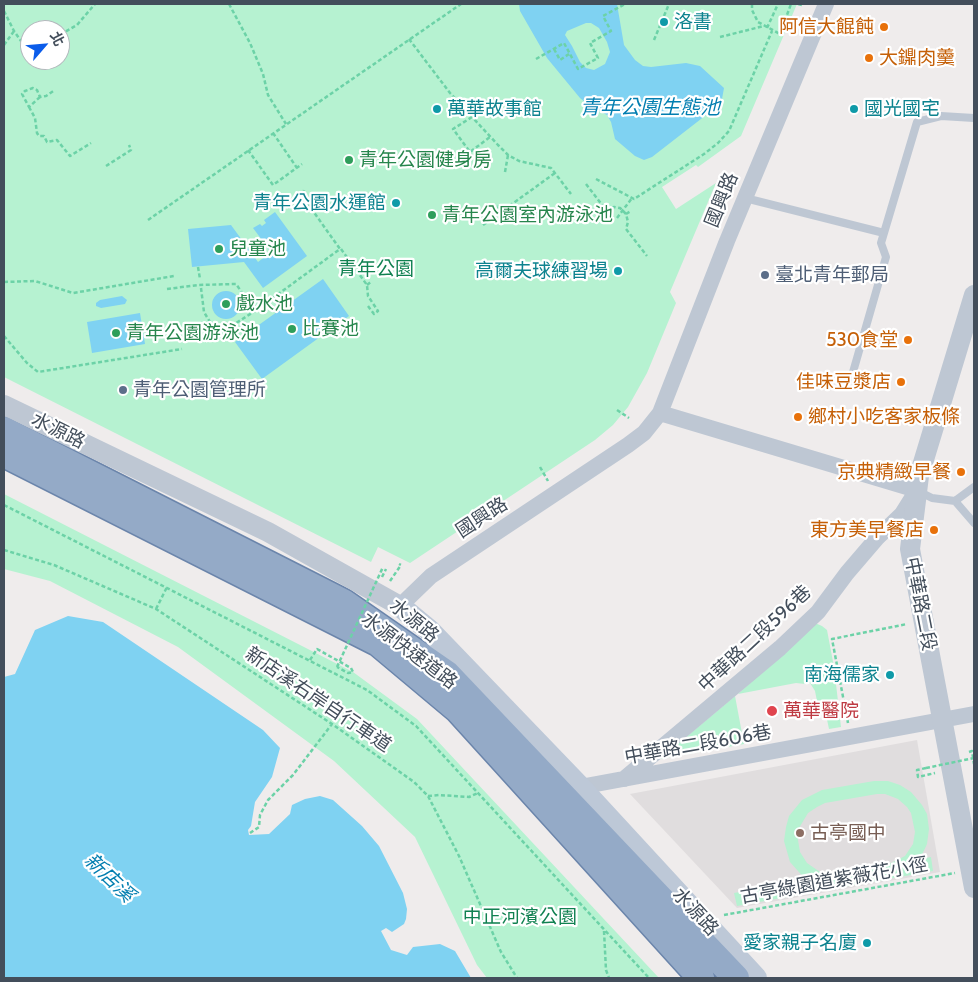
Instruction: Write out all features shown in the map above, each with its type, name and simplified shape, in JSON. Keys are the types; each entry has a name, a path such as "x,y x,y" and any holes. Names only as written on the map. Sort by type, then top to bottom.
{"highway":[{"name":"水源快速道路","path":"4,430 343,602 447,674 736,978"},
{"name":"水源快速道路","path":"4,454 378,643 458,710 701,978"},
{"path":"632,904 690,950 718,978"}],"main road":[{"name":"水源路","path":"400,606 429,630 580,787 756,978"}],"street":[{"name":"國興路","path":"400,606 431,576 628,445 644,433 660,413 745,198 826,4"},
{"name":"中華路二段","path":"973,879 910,549 919,476 971,320 974,295"},
{"name":"水源路","path":"4,405 268,532 400,606"},
{"path":"660,413 917,490"},
{"name":"中華路二段596巷","path":"624,779 780,648 818,612 847,573 877,538 902,514 917,490"},
{"name":"中華路二段606巷","path":"580,787 974,714"}],"lane":[{"path":"851,379 886,257 881,243 917,122 941,116 974,118"},
{"path":"745,198 884,233"},
{"path":"955,501 974,487"},
{"path":"917,490 932,498 955,501 974,523"}],"path":[{"path":"70,29 77,25 95,4"},
{"path":"229,4 250,43 263,74 268,95 286,124"},
{"path":"148,220 461,4"},
{"path":"536,59 564,44 578,69 598,58 590,43 611,31 603,16 625,4"},
{"path":"654,40 669,4"},
{"path":"752,4 752,10 758,22 780,34 791,4"},
{"path":"766,27 778,4"},
{"path":"4,11 20,40"},
{"path":"720,37 766,27"},
{"path":"596,179 634,199 704,154 729,131 772,30"},
{"path":"4,45 14,31"},
{"path":"409,39 450,93 508,155 519,160 551,168 571,194"},
{"path":"554,49 560,60 570,54"},
{"path":"40,96 32,88 22,94 35,118 39,136 44,136 47,142 57,140 70,156 91,143"},
{"path":"29,107 40,96 46,96 55,90"},
{"path":"472,116 453,129 470,152 490,137"},
{"path":"273,133 297,168"},
{"path":"106,166 131,150 129,145"},
{"path":"248,150 272,185 302,164"},
{"path":"505,172 508,155"},
{"path":"483,225 555,173"},
{"path":"586,184 606,210 614,206 623,210 628,222 626,229 647,256"},
{"path":"304,190 303,197 366,285 368,296 378,311 374,314 368,306"},
{"path":"288,208 303,197"},
{"path":"617,218 632,198"},
{"path":"497,215 499,205"},
{"path":"626,214 631,211"},
{"path":"200,288 204,312 210,322 225,328 230,327 340,249"},
{"path":"198,267 200,279"},
{"path":"4,282 35,281 73,293 174,276"},
{"path":"366,285 372,281"},
{"path":"169,289 236,284 255,311"},
{"path":"4,336 27,363 38,372 182,349"},
{"path":"617,410 629,418"},
{"path":"540,467 548,481"},
{"path":"4,505 367,690 416,726 649,978"},
{"name":"新店溪右岸自行車道","path":"4,550 54,564 156,609 332,724 414,782 428,796 459,856 502,952 517,978"},
{"path":"388,583 401,565 399,564"},
{"path":"336,658 342,664 352,668 353,672 348,673 337,666 340,659 383,568"},
{"path":"156,609 166,587"},
{"path":"851,738 832,639 923,621"},
{"path":"310,660 316,649 340,659"},
{"path":"250,833 259,827 260,815 268,800 293,775 332,724"},
{"path":"970,752 974,764"},
{"path":"939,758 940,765 942,772 918,777 917,770 936,766 945,764 974,758"},
{"path":"428,796 469,797 478,793"},
{"name":"古亭綠園道紫薇花小徑","path":"702,919 973,879"},
{"path":"604,929 606,970 609,978"}],"shaded area":[{"name":"古亭國中","path":"917,740 940,872 737,908 630,794"}],"green space":[{"name":"青年公園","path":"4,4 797,4 741,136 698,167 696,165 662,187 676,209 716,183 670,292 676,303 647,373 628,407 613,425 595,440 410,563 378,547 371,562 4,377"},
{"name":"中正河濱公園","path":"4,494 353,672 417,719 659,978 487,978 477,965 415,837 334,761 178,647 50,581 4,569"},
{"path":"815,623 827,630 834,667 841,727 829,729 825,710 819,711 815,691 810,683 796,683 738,694"},
{"path":"735,696 744,744 660,759"},
{"path":"874,781 888,781 900,785 911,792 927,814 929,829 927,844 920,859 931,857 933,871 737,906 734,893 806,880 790,862 784,841 786,827 789,816 802,800 822,790","holes":["885,794 898,799 911,813 915,832 913,844 905,856 887,865 838,874 820,872 807,863 800,852 798,840 799,828 808,813 825,803"]}],"water":[{"name":"青年公園生態池","path":"519,4 617,4 624,45 635,60 643,66 651,67 686,63 700,66 724,88 722,99 719,105 652,157 644,160 635,156 615,139 611,122 607,115 580,98 547,58 520,11","holes":["586,23 591,23 599,28 610,52 605,64 594,70 586,68 580,62 565,35 567,31"]},
{"path":"275,212 307,256 263,288 244,262 192,267 188,229 231,225 258,262 271,252 253,228 260,224 262,226 266,223 264,220"},
{"name":"比賽池","path":"323,279 349,316 262,379 235,342"},
{"name":"戲水池","path":"226,291 236,295 240,305 236,315 226,319 216,315 212,305 216,295"},
{"path":"122,296 127,300 125,304 101,308 96,306 96,303 100,300"},
{"name":"青年公園游泳池","path":"140,313 145,344 92,353 87,322"},
{"name":"新店溪","path":"68,616 103,622 263,730 280,748 272,777 255,802 251,826 248,830 249,835 269,834 290,814 292,805 305,799 320,796 333,800 362,826 379,846 403,893 407,909 404,924 392,932 386,928 381,931 391,950 407,955 413,947 440,944 455,951 471,978 4,978 4,677 15,674 35,630"}],"place":[{"name":"洛書","path":"664,22"},
{"name":"阿信大餛飩","path":"884,27"},
{"name":"大鐤肉羹","path":"869,58"},
{"name":"萬華故事館","path":"437,109"},
{"name":"國光國宅","path":"854,109"},
{"name":"青年公園健身房","path":"349,160"},
{"name":"青年公園水運館","path":"396,203"},
{"name":"青年公園室內游泳池","path":"432,215"},
{"name":"兒童池","path":"219,249"},
{"name":"高爾夫球練習場","path":"618,271"},
{"name":"臺北青年郵局","path":"765,275"},
{"name":"戲水池","path":"226,304"},
{"name":"比賽池","path":"292,329"},
{"name":"青年公園游泳池","path":"116,333"},
{"name":"530食堂","path":"908,340"},
{"name":"佳味豆漿店","path":"901,382"},
{"name":"青年公園管理所","path":"123,390"},
{"name":"鄉村小吃客家板條","path":"798,417"},
{"name":"京典精緻早餐","path":"961,472"},
{"name":"東方美早餐店","path":"934,530"},
{"name":"南海儒家","path":"890,675"},
{"name":"萬華醫院","path":"772,711"},
{"name":"古亭國中","path":"800,833"},
{"name":"愛家親子名廈","path":"867,943"}]}
